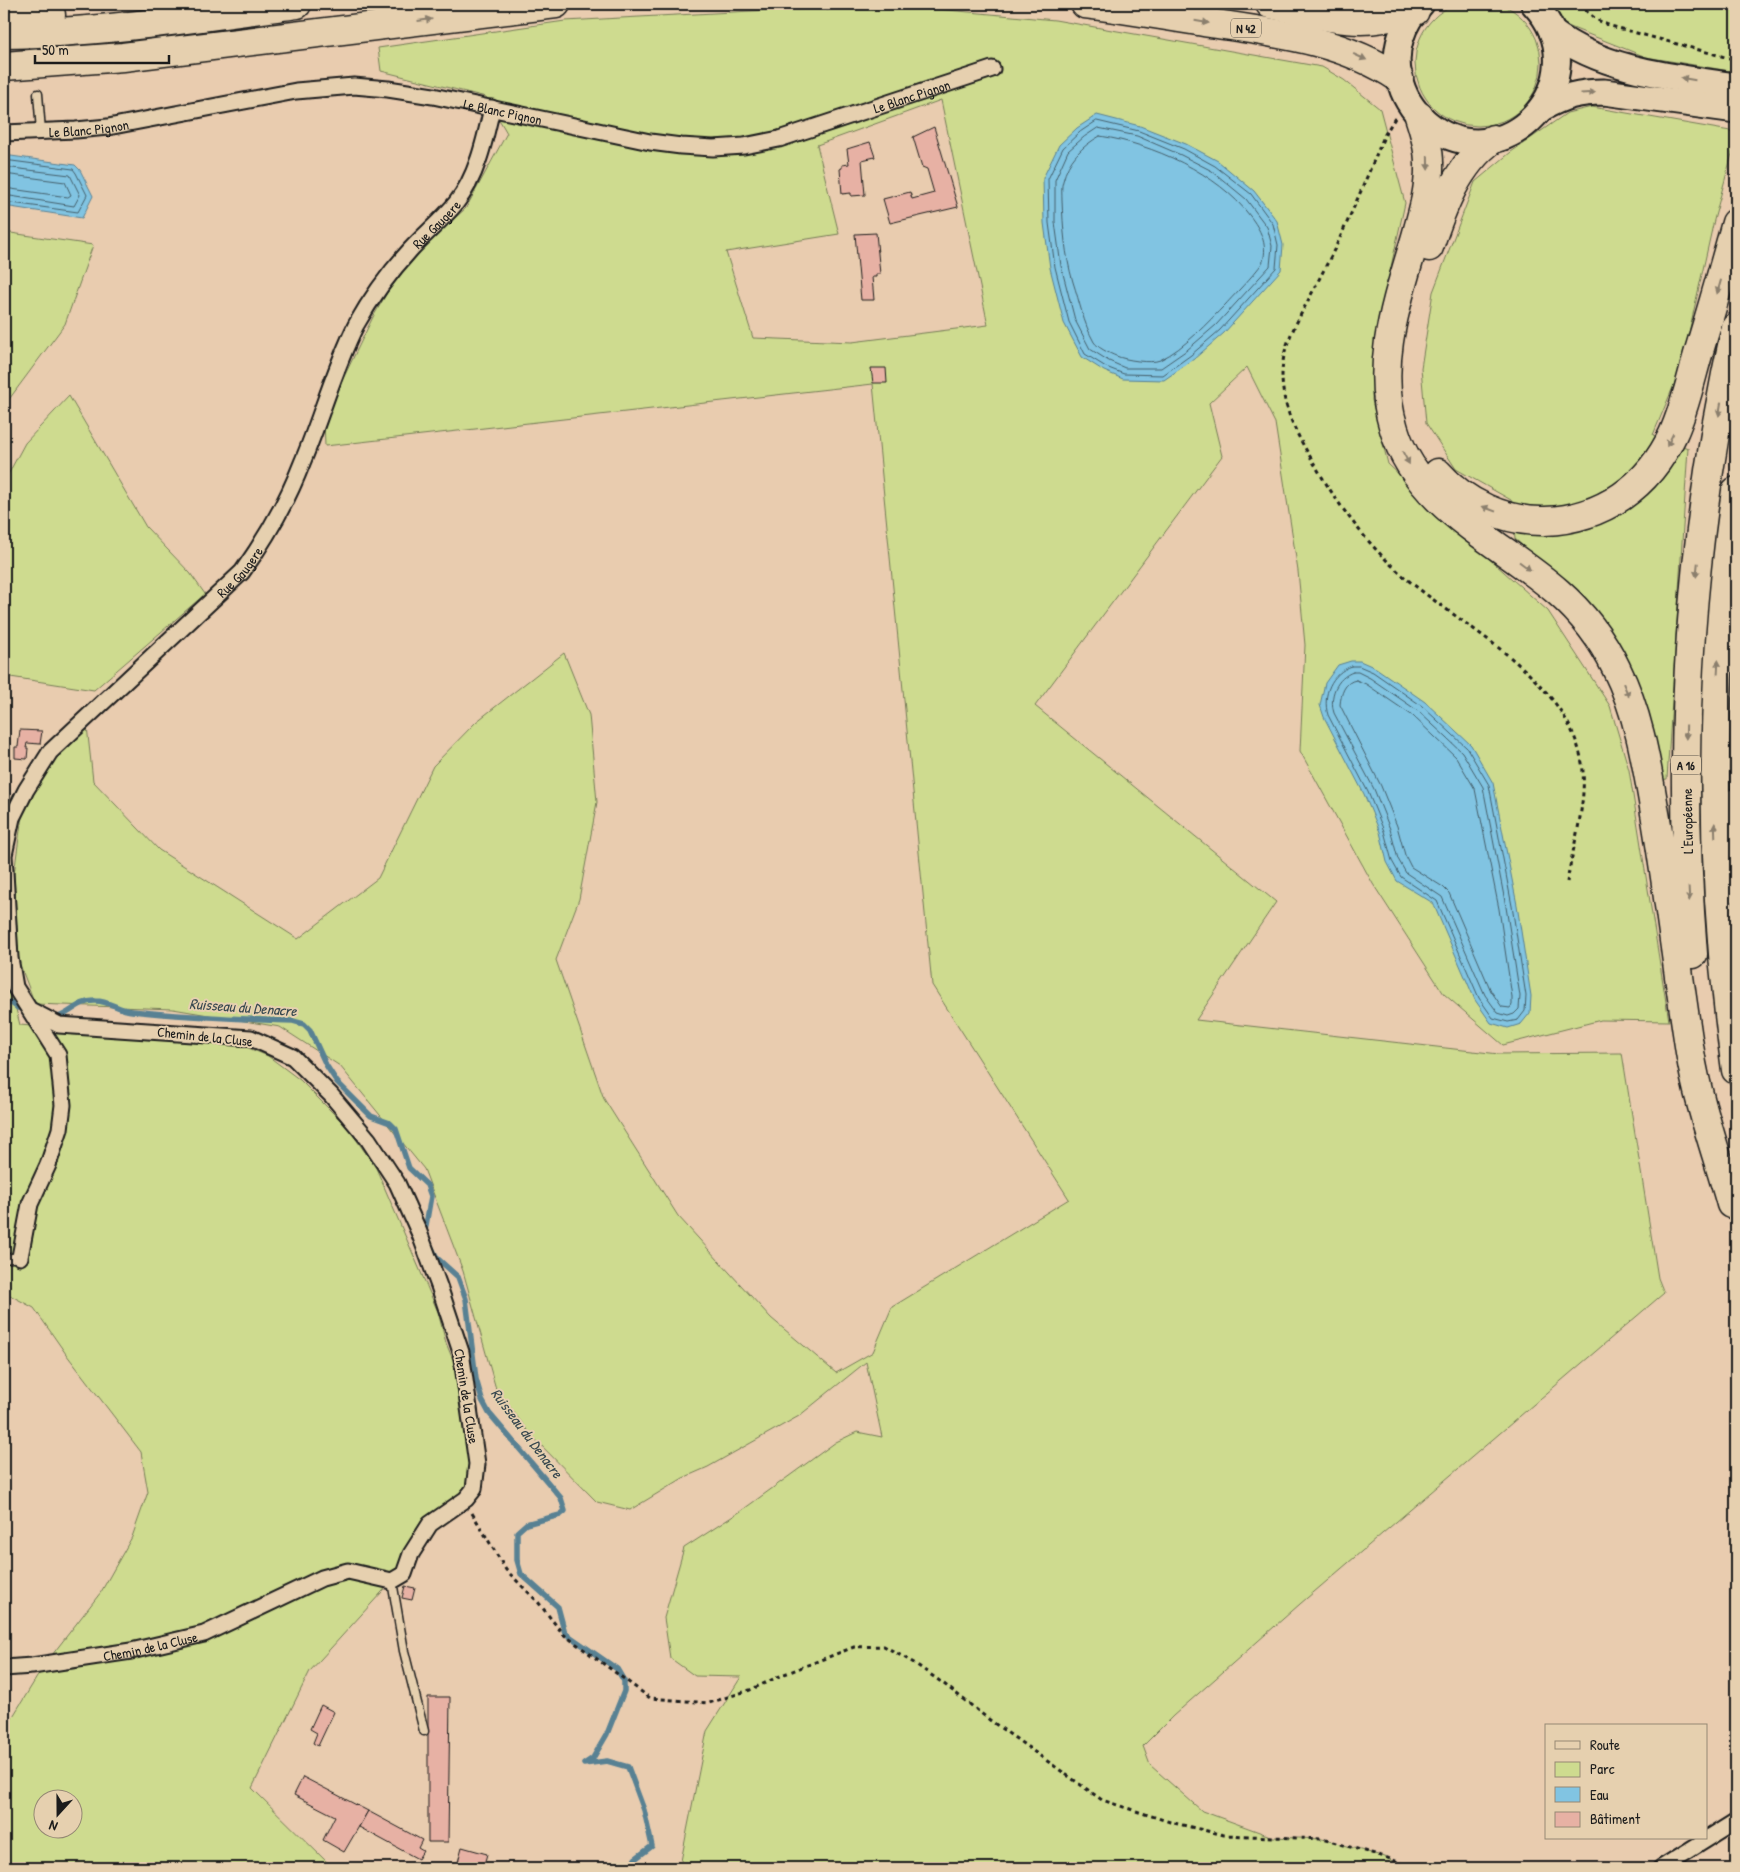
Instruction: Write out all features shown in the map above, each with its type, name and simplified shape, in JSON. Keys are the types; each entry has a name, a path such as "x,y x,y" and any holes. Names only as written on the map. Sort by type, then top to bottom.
{"highway":[{"path":"4,14 69,14 217,4"},
{"path":"4,34 107,27 297,4"},
{"path":"4,66 123,57 556,4"},
{"name":"N 42","path":"1085,4 1303,38 1350,53 1399,78"},
{"name":"N 42","path":"1270,4 1361,20 1390,17 1418,7"},
{"path":"4,82 110,73 172,64 376,27"},
{"path":"1419,116 1428,152 1428,174 1422,214 1395,307 1389,337 1386,380 1393,428 1404,456 1413,470 1442,503 1547,583 1581,615 1608,652 1628,693 1637,719 1647,766 1666,877 1693,1069 1734,1214"},
{"path":"1493,139 1474,155 1463,170 1437,224 1410,316 1404,347 1402,379 1406,408 1414,433 1425,456 1433,467 1460,494 1481,507 1503,515 1539,521 1566,520 1579,517 1617,501 1635,487 1652,469 1667,446 1677,424 1736,223"},
{"name":"L'Européenne","path":"1734,1214 1713,1107 1697,994 1689,888 1686,743 1690,647 1700,541 1720,406 1736,327"},
{"name":"L'Européenne","path":"1736,491 1719,643 1714,785 1719,914 1736,1070"},
{"path":"1736,803 1734,872 1736,948"}],"main road":[{"path":"1418,7 1407,22 1399,42 1397,56 1399,78 1407,98 1419,116 1436,129 1457,138 1478,141 1507,135 1521,128 1542,108 1550,94 1557,72 1557,48 1543,14"},
{"path":"1543,14 1573,46 1630,67 1736,86"},
{"path":"1542,108 1564,97 1589,92 1604,92 1736,110"}],"street":[{"name":"Le Blanc Pignon","path":"4,133 108,127 296,91 354,86 388,89 492,108 650,142 712,148 744,146 779,139 992,70"},
{"name":"Rue Gaugere","path":"20,1257 30,1204 48,1165 60,1129 63,1105 58,1056 32,1011 10,990 4,855 12,818 22,797 50,752 242,572 257,550 272,527 291,490 356,327 372,298 390,274 410,250 457,202 479,158 492,108"},
{"name":"Chemin de la Cluse","path":"32,1011 59,1025 251,1038 293,1057 331,1095 368,1139 397,1183 419,1232 439,1286 461,1352 473,1425 477,1464 474,1489 466,1499"},
{"path":"392,1581 404,1574 411,1554 430,1524 466,1499"},
{"name":"Chemin de la Cluse","path":"4,1668 32,1666 131,1651 204,1634 322,1578 348,1571 392,1581"},
{"path":"1708,1839 1736,1821"},
{"path":"1661,1868 1706,1840"}],"lane":[{"path":"38,94 41,131"},
{"path":"4,1259 20,1257"},
{"path":"392,1581 404,1650 424,1731"}],"path":[{"path":"1580,4 1588,14 1611,26 1736,60"},
{"path":"466,1499 476,1521 506,1570 538,1602 563,1634 650,1698 709,1703 750,1690 782,1675 854,1647 884,1646 944,1684 991,1721 1102,1800 1170,1822 1224,1835 1322,1839 1385,1857 1414,1868"}],"green space":[{"path":"1478,0 1502,5 1513,10 1523,18 1531,28 1536,39 1541,63 1536,87 1531,98 1523,108 1513,116 1502,121 1478,126 1454,121 1443,116 1433,108 1425,98 1420,87 1415,63 1420,39 1425,28 1433,18 1443,10 1454,5"},
{"path":"1556,4 1736,4 1736,72 1646,57 1560,23"},
{"path":"926,8 1055,20 1322,67 1344,80 1380,109 1405,203 1376,335 1372,400 1388,464 1548,611 1610,706 1629,770 1669,1021 1601,1020 1503,1045 1444,994 1373,884 1300,751 1305,645 1298,571 1275,423 1247,367 1209,403 1222,456 1035,706 1276,902 1196,1020 1499,1054 1622,1053 1658,1278 1664,1293 1300,1604 1173,1716 1143,1746 1150,1765 1202,1811 1273,1837 1322,1839 1385,1857 1408,1868 683,1868 681,1861 707,1731 741,1677 695,1676 670,1658 664,1618 684,1548 741,1511 836,1442 857,1432 882,1437 866,1362 799,1416 708,1467 683,1478 630,1510 597,1502 530,1434 496,1389 463,1271 424,1169 340,1066 280,1027 173,1009 35,1004 19,962 14,874 22,816 36,785 68,742 87,726 93,781 159,850 298,939 378,878 433,766 476,722 564,653 589,715 597,802 579,899 556,960 604,1099 678,1216 771,1318 836,1373 873,1352 892,1307 1069,1199 932,985 873,384 325,446 324,418 373,317 403,265 466,208 507,133 486,97 381,71 378,48 565,21 770,10","holes":["941,100 988,325 852,342 753,338 726,252 839,234 817,145"]},
{"path":"1592,107 1736,132 1736,139 1714,220 1681,368 1653,435 1688,448 1667,779 1660,780 1555,574 1515,539 1511,500 1456,469 1426,423 1421,368 1433,292 1475,182 1511,152 1567,113"},
{"path":"4,232 93,245 65,324 4,406"},
{"path":"69,396 146,527 190,573 205,594 94,690 4,676 4,482 25,443"},
{"path":"4,962 20,1025 241,1045 268,1056 300,1080 349,1129 376,1168 438,1312 446,1343 468,1396 474,1489 430,1524 392,1581 310,1671 252,1788 333,1868 4,1868 4,1731 45,1664 101,1592 132,1537 148,1492 141,1452 66,1354 34,1308 4,1292"}],"water":[{"path":"1097,115 1140,126 1186,144 1218,161 1254,191 1277,221 1283,245 1281,270 1224,333 1194,359 1164,380 1123,379 1104,371 1082,357 1064,323 1050,268 1044,223 1043,178 1059,145 1077,128"},
{"path":"4,155 75,165 80,170 93,196 82,218 4,206"},
{"path":"1351,661 1360,661 1376,668 1425,702 1471,745 1493,783 1517,905 1531,996 1530,1013 1521,1024 1508,1028 1491,1023 1475,1000 1433,903 1397,881 1387,862 1380,832 1364,794 1324,717 1320,705 1325,683 1338,665"}],"building":[{"path":"934,127 958,207 890,223 883,199 910,192 912,199 934,193 927,169 922,167 913,137"},
{"path":"870,142 875,157 862,160 865,195 851,196 851,193 842,194 840,169 842,165 849,164 847,149"},
{"path":"876,233 880,274 872,277 874,300 861,300 855,234"},
{"path":"871,368 886,368 887,383 873,383"},
{"path":"20,730 42,731 40,744 27,743 27,759 15,758 15,747 18,747"},
{"path":"405,1586 415,1588 412,1600 402,1598"},
{"path":"428,1697 450,1697 448,1842 428,1842"},
{"path":"321,1705 334,1712 318,1746 313,1743 317,1733 310,1729"},
{"path":"303,1777 368,1811 344,1852 323,1840 335,1816 294,1795"},
{"path":"368,1811 422,1840 418,1848 423,1851 418,1859 359,1827"},
{"path":"462,1847 487,1854 483,1868 458,1862"}],"waterway":[{"name":"Ruisseau du Denacre","path":"54,1018 60,1017 79,1005 89,1001 96,1001 132,1011 233,1019 293,1021 304,1024 310,1030 326,1065 337,1082 371,1116 390,1123 396,1129 409,1168 427,1185 431,1196 425,1231 426,1235"},
{"name":"Ruisseau du Denacre","path":"4,1008 10,1002 18,1008 27,1011"},
{"name":"Ruisseau du Denacre","path":"431,1246 437,1258 458,1277 466,1299 476,1379 482,1400 489,1413 561,1498 565,1511 560,1515 526,1524 517,1532 517,1560 521,1574 558,1607 565,1633 617,1669 624,1681 624,1691 607,1734 593,1758 584,1764 607,1761 628,1767 644,1810 652,1846 635,1859 631,1868"}]}
